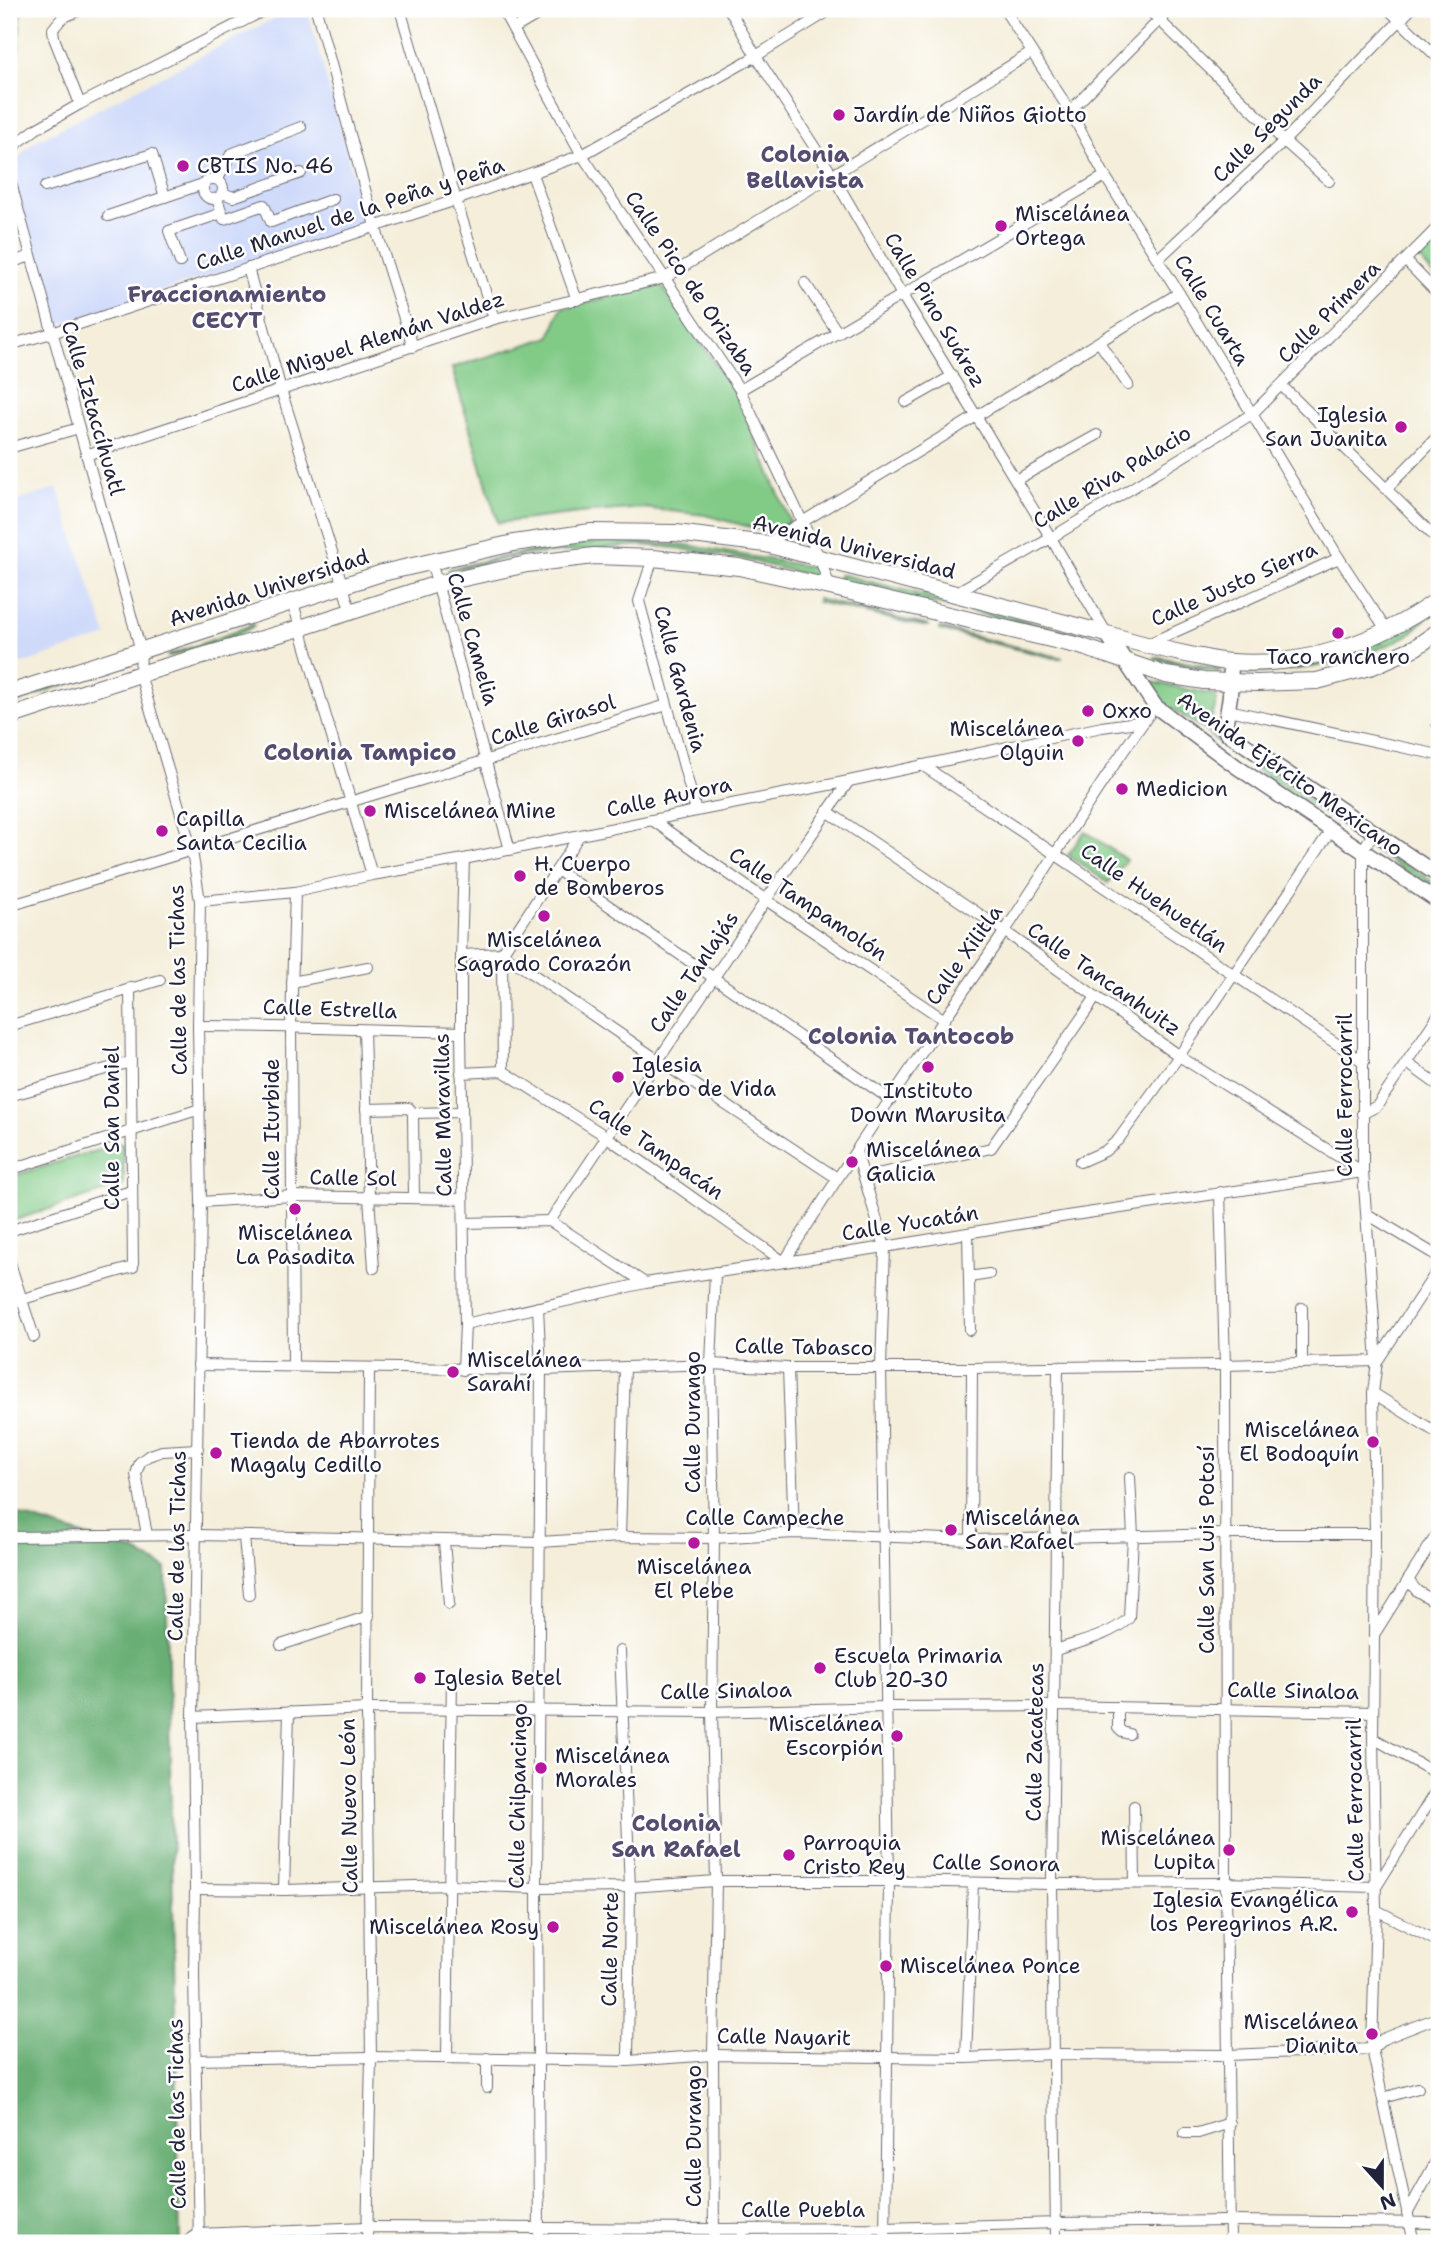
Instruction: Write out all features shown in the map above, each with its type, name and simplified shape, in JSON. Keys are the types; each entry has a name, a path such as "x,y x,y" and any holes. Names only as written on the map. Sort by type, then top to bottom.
{"main road":[{"name":"Avenida Universidad","path":"9,693 382,573 514,543 591,532 676,533 766,544 1144,646 1231,662 1276,662 1316,657 1387,631 1439,599"},
{"name":"Avenida Universidad","path":"9,717 140,674 300,628 437,584 527,564 594,556 653,558 739,567 1080,646 1166,675 1204,681 1317,681 1373,666 1416,647 1439,631"},
{"name":"Avenida Ejército Mexicano","path":"1107,634 1155,706 1237,767 1439,902"},
{"name":"Avenida Ejército Mexicano","path":"1231,662 1226,732 1439,876"}],"street":[{"path":"80,104 54,38 53,29 62,18 82,9"},
{"path":"9,166 15,145 36,129 267,9"},
{"path":"316,9 375,226 413,347"},
{"path":"400,9 494,319"},
{"name":"Calle Pico de Orizaba","path":"502,9 583,155 740,390 819,557 830,587"},
{"path":"513,29 547,9"},
{"name":"Calle Pino Suárez","path":"729,9 833,176 1107,634"},
{"name":"Calle Manuel de la Peña y Peña","path":"9,345 456,200 583,155 756,56 832,9"},
{"name":"Calle Cuarta","path":"1003,9 1070,111 1105,176 1180,293 1339,558 1387,631"},
{"path":"1148,9 1329,181"},
{"path":"1070,111 1170,9"},
{"path":"1388,9 1439,59"},
{"name":"Calle Segunda","path":"1158,259 1284,141 1411,9"},
{"name":"Calle Miguel Alemán Valdez","path":"86,455 494,319 665,278 1031,53"},
{"path":"218,178 231,154 301,127"},
{"path":"45,187 152,154 165,197"},
{"path":"203,184 203,192 209,199 233,197 301,173"},
{"path":"532,174 577,300"},
{"name":"Calle Iztaccíhuatl","path":"9,176 141,651 140,674"},
{"path":"740,390 1105,176"},
{"path":"107,216 203,184 209,178 218,178 224,185 220,196 224,219 264,205 271,222 333,199"},
{"path":"180,262 169,231 222,213"},
{"name":"Calle Primera","path":"1439,226 1282,386 1439,541"},
{"path":"9,263 31,256"},
{"path":"1406,261 1439,295"},
{"path":"248,268 281,390 351,612"},
{"path":"805,283 838,333"},
{"path":"766,544 1180,293"},
{"path":"1099,342 1128,385"},
{"path":"906,402 952,376"},
{"name":"Calle Riva Palacio","path":"955,593 1051,538 1252,414 1282,386"},
{"path":"9,448 79,428"},
{"path":"1016,480 1097,435"},
{"path":"1387,488 1439,435"},
{"name":"Calle Gardenia","path":"653,558 639,601 696,811"},
{"name":"Calle Justo Sierra","path":"1144,646 1339,558"},
{"name":"Calle Camelia","path":"430,561 510,850"},
{"path":"293,603 372,875"},
{"name":"Calle de las Tichas","path":"140,674 192,851 200,901 198,1026 201,1202 193,1717 199,2239"},
{"name":"Calle Girasol","path":"9,906 667,705"},
{"name":"Calle Xilitla","path":"784,1262 836,1178 1155,706"},
{"path":"1228,710 1439,755"},
{"name":"Calle Aurora","path":"200,901 295,892 849,781 1101,727 1144,721"},
{"name":"Calle Huehuetlán","path":"922,765 1364,1062"},
{"name":"Calle Tanlajás","path":"550,1221 849,781"},
{"name":"Calle Tancanhuitz","path":"827,811 1004,931 1179,1056 1363,1172"},
{"name":"Calle Tampamolón","path":"652,820 943,1019"},
{"path":"1080,1162 1105,1151 1118,1140 1179,1056 1331,830"},
{"path":"1363,850 1374,831"},
{"path":"461,1073 503,1071 502,953 579,836"},
{"name":"Calle Ferrocarril","path":"1363,850 1363,1172 1377,1361"},
{"name":"Calle Maravillas","path":"463,1370 465,1324 460,955 464,859"},
{"path":"557,870 891,1100"},
{"name":"Calle Iturbide","path":"293,1367 291,1026 295,892"},
{"path":"460,955 502,953 836,1178"},
{"path":"292,982 368,967"},
{"path":"9,1026 160,980"},
{"name":"Calle San Daniel","path":"22,1299 133,1267 130,988"},
{"path":"864,1177 991,1148 1096,997"},
{"path":"1362,1114 1377,1106 1439,1014"},
{"name":"Calle Estrella","path":"198,1026 291,1026 461,1032"},
{"path":"364,1030 374,1268"},
{"path":"9,1096 131,1062"},
{"path":"1407,1063 1439,1086"},
{"name":"Calle Tampacán","path":"503,1071 607,1137 784,1262"},
{"path":"366,1109 409,1108 413,1113 414,1198"},
{"path":"9,1170 200,1109"},
{"path":"413,1113 462,1112"},
{"path":"856,1151 885,1247 881,1367 889,1881 885,2243"},
{"name":"Calle Yucatán","path":"465,1324 645,1283 1363,1172"},
{"path":"9,1231 131,1191"},
{"name":"Calle San Luis Potosí","path":"1220,1192 1226,1365 1226,1883 1230,2243"},
{"name":"Calle Sol","path":"201,1202 292,1196 463,1199"},
{"path":"1367,1214 1439,1257"},
{"path":"464,1223 550,1221 645,1283"},
{"path":"968,1233 970,1330"},
{"path":"9,1260 34,1337"},
{"path":"1439,1268 1377,1361 1374,1393 1439,1434"},
{"name":"Calle Durango","path":"714,2243 716,1881 712,1712 714,1538 711,1364 715,1272"},
{"path":"969,1277 989,1274"},
{"path":"9,1303 22,1299"},
{"name":"Calle Chilpancingo","path":"538,1307 541,1370 537,1888 540,2243"},
{"path":"1302,1308 1302,1363"},
{"name":"Calle Tabasco","path":"198,1365 541,1370 711,1364 788,1368 971,1368 1377,1361"},
{"name":"Calle Zacatecas","path":"1056,2243 1052,1884 1058,1366"},
{"path":"620,1537 625,1367"},
{"name":"Calle Nuevo León","path":"367,2243 371,2057 367,1709 369,1368"},
{"path":"788,1368 794,1533"},
{"path":"971,1368 971,1541"},
{"name":"Calle Ferrocarril","path":"1374,1393 1373,1738 1376,1910 1372,2049 1414,2243"},
{"path":"147,1535 136,1474 140,1462 162,1451 198,1449"},
{"path":"1056,1650 1111,1630 1129,1618 1133,1536 1130,1477"},
{"path":"1375,1634 1439,1531"},
{"name":"Calle Campeche","path":"9,1537 197,1535 540,1542 620,1537 714,1538 794,1533 971,1541 1226,1534 1375,1534"},
{"path":"244,1537 249,1595"},
{"path":"444,1541 449,1604"},
{"path":"1408,1580 1417,1591 1439,1604"},
{"path":"281,1644 369,1616"},
{"name":"Calle Norte","path":"620,1651 630,1886 628,2061"},
{"path":"447,2058 452,1675"},
{"name":"Calle Sinaloa","path":"193,1717 367,1709 712,1712 1055,1706 1373,1712"},
{"path":"1118,1707 1118,1728 1129,1734"},
{"path":"284,1889 289,1712"},
{"path":"1373,1738 1439,1775"},
{"path":"1376,1887 1439,1786"},
{"path":"1134,1806 1135,1883"},
{"name":"Calle Sonora","path":"195,1889 448,1885 537,1888 716,1881 1226,1883 1376,1887"},
{"path":"966,2058 973,1883"},
{"path":"1376,1910 1439,1942"},
{"path":"1372,2049 1383,2039 1439,2017"},
{"name":"Calle Nayarit","path":"195,2060 371,2057 628,2061 713,2055 966,2058 1055,2054 1229,2055 1372,2049"},
{"path":"487,2058 488,2088"},
{"path":"1383,2098 1418,2088"},
{"path":"1184,2133 1198,2133 1230,2123"},
{"path":"1408,2218 1439,2156"},
{"name":"Calle Puebla","path":"199,2239 367,2227 885,2228 1408,2218 1439,2223"},
{"path":"742,2243 743,2229"},
{"path":"185,2243 199,2239"}],"shaded area":[{"name":"CBTIS No. 46","path":"292,9 307,9 367,224 55,326 17,191 14,172 16,160 34,142"},
{"path":"57,488 107,636 9,668 9,504"}],"green space":[{"path":"9,9 21,9 17,64 9,62"},
{"path":"1439,236 1439,282 1418,257"},
{"path":"661,285 739,398 790,522 768,532 705,515 643,508 498,523 452,368 550,337 561,308"},
{"path":"606,541 686,545 816,568 818,574 813,576 742,559 676,548 640,545 523,555 448,571 527,552"},
{"path":"839,575 1080,634 1079,636 840,582"},
{"path":"817,599 930,626 817,602"},
{"path":"1439,605 1439,608 1406,636 1369,653 1310,668 1249,673 1243,671 1297,668 1334,658 1389,634"},
{"path":"253,624 254,626 227,640 168,657 169,655"},
{"path":"939,628 1063,658 1054,658"},
{"path":"1155,657 1159,657 1220,669 1219,672"},
{"path":"118,665 9,706 9,702 52,685"},
{"path":"1152,682 1215,695 1217,700 1208,732 1152,696 1149,684"},
{"path":"1206,733 1241,752 1352,824 1353,829 1348,829 1237,757"},
{"path":"1085,831 1126,860 1108,883 1068,855"},
{"path":"1374,844 1439,886 1439,894 1372,849"},
{"path":"121,1143 122,1186 9,1222 9,1177"},
{"path":"9,1512 134,1551 166,1568 180,2243 9,2243"}],"waterway":[{"path":"9,27 13,56 9,61"}],"place":[{"name":"Jardín de Niños Giotto","path":"839,115"},
{"name":"CBTIS No. 46","path":"183,166"},
{"name":"Miscelánea Ortega","path":"1001,226"},
{"name":"Iglesia San Juanita","path":"1401,427"},
{"name":"Taco ranchero","path":"1338,633"},
{"name":"Oxxo","path":"1088,711"},
{"name":"Miscelánea Olguin","path":"1078,741"},
{"name":"Medicion","path":"1122,789"},
{"name":"Miscelánea Mine","path":"370,811"},
{"name":"Capilla Santa Cecilia","path":"162,831"},
{"name":"H. Cuerpo de Bomberos","path":"520,876"},
{"name":"Miscelánea Sagrado Corazón","path":"544,916"},
{"name":"Instituto Down Marusita","path":"928,1067"},
{"name":"Iglesia Verbo de Vida","path":"618,1077"},
{"name":"Miscelánea Galicia","path":"852,1162"},
{"name":"Miscelánea La Pasadita","path":"295,1209"},
{"name":"Miscelánea Sarahí","path":"453,1372"},
{"name":"Miscelánea El Bodoquín","path":"1373,1442"},
{"name":"Tienda de Abarrotes Magaly Cedillo","path":"216,1453"},
{"name":"Miscelánea San Rafael","path":"951,1530"},
{"name":"Miscelánea El Plebe","path":"694,1543"},
{"name":"Escuela Primaria Club 20-30","path":"820,1668"},
{"name":"Iglesia Betel","path":"420,1678"},
{"name":"Miscelánea Escorpión","path":"897,1736"},
{"name":"Miscelánea Morales","path":"541,1768"},
{"name":"Miscelánea Lupita","path":"1229,1850"},
{"name":"Parroquia Cristo Rey","path":"789,1855"},
{"name":"Iglesia Evangélica los Peregrinos A.R.","path":"1352,1912"},
{"name":"Miscelánea Rosy","path":"553,1927"},
{"name":"Miscelánea Ponce","path":"886,1966"},
{"name":"Miscelánea Dianita","path":"1372,2034"}],"district":[{"name":"Colonia Bellavista","path":"805,167"},
{"name":"Fraccionamiento CECYT","path":"227,307"},
{"name":"Colonia Tampico","path":"360,752"},
{"name":"Colonia Tantocob","path":"911,1036"},
{"name":"Colonia San Rafael","path":"676,1836"}]}
